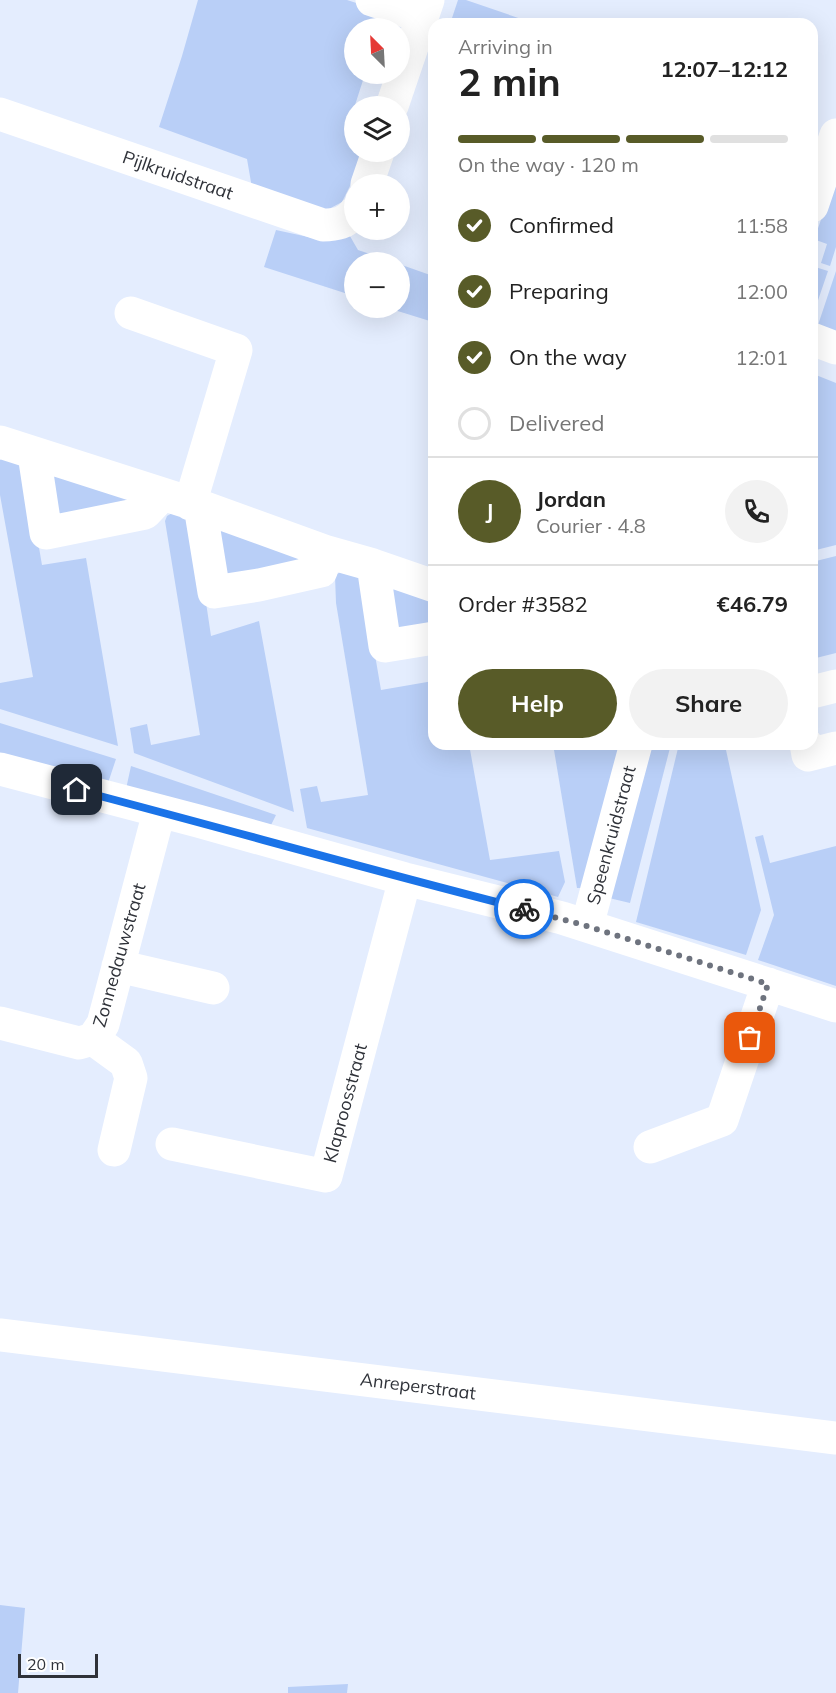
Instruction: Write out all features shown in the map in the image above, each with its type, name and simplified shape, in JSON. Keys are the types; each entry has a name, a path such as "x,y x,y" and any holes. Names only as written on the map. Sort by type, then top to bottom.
{"street":[{"path":"372,0 425,9 395,96"},
{"name":"Pijlkruidstraat","path":"0,114 323,225 337,225 344,221"},
{"path":"818,188 836,135"},
{"path":"131,313 236,350 184,502 214,592 260,585 321,571 327,552"},
{"path":"818,341 836,348"},
{"path":"0,442 428,584"},
{"path":"34,453 46,533 146,513 184,502"},
{"path":"373,565 385,646 428,639"},
{"path":"818,690 836,686"},
{"path":"807,750 808,755 836,748"},
{"name":"Speenkruidstraat","path":"587,926 634,750"},
{"path":"0,769 587,926 836,1006"},
{"name":"Zonnedauwstraat","path":"0,1023 79,1043 93,1039 103,1024 159,812"},
{"name":"Klaproosstraat","path":"172,1144 326,1176 405,879"},
{"path":"118,966 213,988"},
{"path":"651,1147 722,1120 768,984"},
{"path":"93,1039 126,1063 130,1078 114,1150"},
{"name":"Anreperstraat","path":"0,1335 836,1438"}],"shaded area":[{"path":"198,0 347,0 400,17 344,18 344,84 362,84 358,96 344,96 344,162 360,162 356,174 344,174 342,202 327,210 252,188 247,159 159,127"},
{"path":"458,0 466,0 518,18 452,18"},
{"path":"836,176 836,247 830,266 821,263 827,244 818,241 818,228"},
{"path":"276,230 313,238 344,232 344,240 352,240 358,250 364,252 344,252 344,293 264,267"},
{"path":"410,268 428,274 428,320 410,315"},
{"path":"818,268 828,271 818,300"},
{"path":"836,271 836,334 818,328"},
{"path":"818,376 836,383 836,545 818,550"},
{"path":"12,457 26,472 42,565 86,558 118,746 0,709 0,683 33,677 0,495 0,460"},
{"path":"52,472 133,499 55,517"},
{"path":"174,512 194,522 211,636 259,621 294,812 134,753 130,728 147,724 151,745 200,735 165,521 167,516"},
{"path":"223,529 302,555 305,562 228,577 214,535"},
{"path":"836,556 836,653 818,658 818,560"},
{"path":"347,571 362,579 381,690 428,682 428,750 470,750 490,860 559,851 565,882 558,897 307,828 300,789 317,786 321,802 368,795 336,603 335,576"},
{"path":"394,588 428,598 428,629 399,633 386,595"},
{"path":"0,723 116,759 108,783 0,754"},
{"path":"554,750 621,750 586,888 577,888"},
{"path":"648,750 669,750 630,903 609,898"},
{"path":"678,750 726,750 761,910 746,955 636,922"},
{"path":"131,766 276,815 270,827 126,789"},
{"path":"763,835 770,863 836,846 836,986 758,960 774,915 755,837"},
{"path":"0,1605 25,1608 18,1693 0,1693"},
{"path":"348,1684 347,1693 288,1693 288,1687"}],"way so far":[{"path":"524,909 562,918 768,984 750,1038"}],"route":[{"path":"77,790 524,909"}]}
